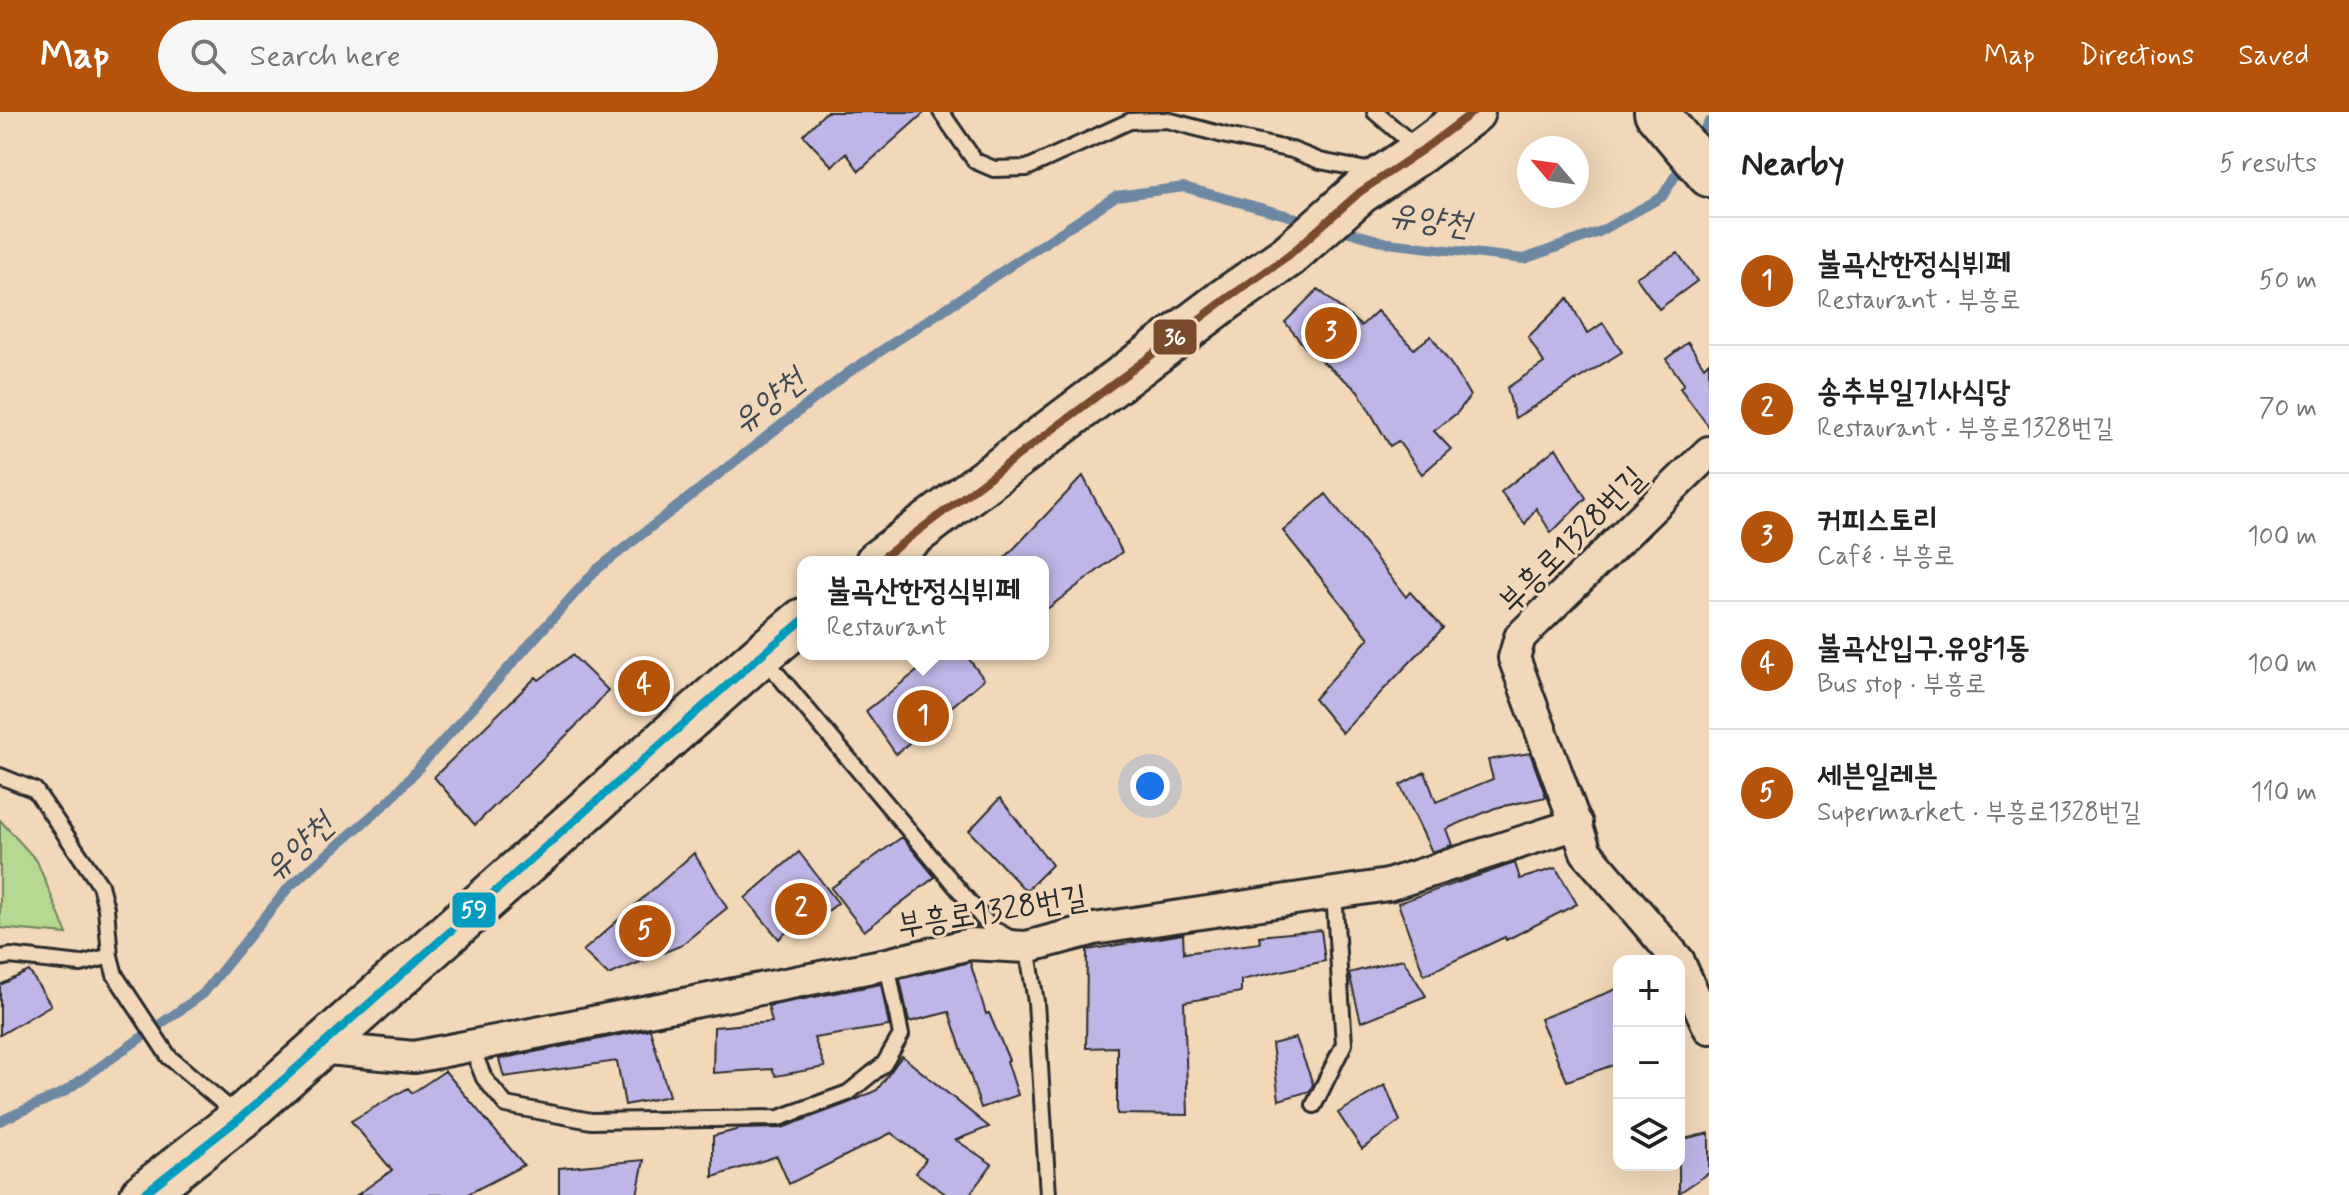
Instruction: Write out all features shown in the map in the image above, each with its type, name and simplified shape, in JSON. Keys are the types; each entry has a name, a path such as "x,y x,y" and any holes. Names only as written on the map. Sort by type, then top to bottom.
{"main road":[{"path":"885,556 1226,299 1288,256 1373,182 1473,112"},
{"path":"1656,112 1708,174"},
{"path":"156,1190 797,625"}],"street":[{"name":"부흥로1328번길","path":"1673,955 1586,852 1514,658 1520,637 1709,452"},
{"name":"부흥로1328번길","path":"318,1048 414,1057 887,964 970,944 1027,947 1094,929 1388,885 1577,824"},
{"name":"부흥로1328번길","path":"1685,975 1709,1028"}],"lane":[{"path":"941,112 975,161 994,169 1027,168 1130,121 1148,116 1292,150 1373,182"},
{"path":"1375,112 1421,151"},
{"path":"761,655 991,928 1027,947 1036,1002 1048,1195"},
{"path":"0,776 35,790 100,885 115,975 169,1057 240,1118"},
{"path":"1314,1105 1344,1044 1334,893"},
{"path":"0,958 10,956 81,964 110,956"},
{"path":"471,1046 484,1078 506,1105 591,1121 779,1118 848,1093 884,1064 901,1035 887,964"}],"green space":[{"path":"0,820 37,861 67,934 0,928"}],"building":[{"path":"826,112 925,112 859,171 846,153 832,166 803,135"},
{"path":"1678,253 1697,281 1659,309 1636,277"},
{"path":"1318,289 1361,326 1377,311 1414,349 1431,336 1470,396 1457,413 1434,431 1451,449 1422,474 1398,441 1390,446 1358,391 1305,347 1285,322"},
{"path":"1568,298 1587,334 1603,323 1622,352 1515,418 1507,388 1544,363 1528,337"},
{"path":"1688,342 1704,367 1709,362 1709,427 1680,388 1684,384 1666,359"},
{"path":"1556,448 1586,498 1551,533 1536,508 1525,524 1501,492"},
{"path":"1083,476 1122,552 1049,607 1049,556 1007,556"},
{"path":"1326,494 1406,597 1410,592 1443,628 1342,733 1314,699 1369,638 1283,531"},
{"path":"572,655 608,690 587,715 475,825 434,777 536,677 539,680"},
{"path":"931,660 970,660 984,679 896,754 866,711"},
{"path":"1530,753 1546,797 1495,808 1446,829 1452,845 1432,852 1400,785 1425,772 1436,802 1493,779 1488,760"},
{"path":"1000,798 1052,865 1026,891 969,831"},
{"path":"902,837 935,877 864,931 831,888"},
{"path":"799,852 838,903 810,925 803,916 779,939 745,898"},
{"path":"694,853 727,908 680,946 608,975 583,951"},
{"path":"1515,863 1520,879 1556,868 1577,904 1506,940 1505,937 1424,975 1398,903"},
{"path":"1321,930 1325,961 1241,980 1241,992 1184,1002 1188,1115 1117,1114 1117,1047 1086,1048 1087,950 1183,934 1184,953 1260,943 1259,936"},
{"path":"1403,959 1426,996 1361,1022 1349,973"},
{"path":"970,962 986,1014 989,1013 1009,1060 1018,1095 981,1108 949,1012 909,1022 900,979"},
{"path":"29,971 51,1005 0,1035 0,985"},
{"path":"881,984 889,1026 814,1038 825,1067 776,1076 772,1069 713,1073 714,1027 772,1022 768,1006"},
{"path":"1613,990 1613,1065 1567,1081 1540,1019"},
{"path":"650,1029 669,1096 625,1105 617,1061 504,1077 499,1059"},
{"path":"1296,1038 1313,1084 1310,1091 1279,1100 1272,1044"},
{"path":"902,1056 989,1127 956,1140 992,1164 969,1195 947,1195 916,1173 926,1159 891,1133 789,1184 777,1156 713,1177 713,1136 740,1129 782,1128 851,1102 877,1090"},
{"path":"445,1071 524,1165 466,1195 357,1195 392,1170 351,1121 408,1088 412,1093"},
{"path":"1385,1085 1400,1121 1362,1149 1338,1113"},
{"path":"1709,1133 1709,1173 1679,1193 1679,1171 1685,1171 1685,1139"},
{"path":"644,1160 637,1195 559,1195 559,1168"}],"waterway":[{"name":"유양천","path":"1696,143 1709,122"},
{"name":"유양천","path":"1335,228 1388,243 1524,259 1599,232 1662,197 1685,160"},
{"name":"유양천","path":"0,1121 64,1092 203,994 289,887 390,800 595,571 849,372 1116,196 1184,187 1311,222"}],"transit line":[{"name":"36","path":"885,556 1226,299 1288,256 1360,192 1473,112"},
{"name":"59","path":"142,1195 240,1118 797,625"}],"place":[{"name":"커피스토리","path":"1331,333"},
{"name":"불곡산입구.유양1동","path":"644,686"},
{"name":"불곡산한정식뷔페","path":"923,716"},
{"name":"송추부일기사식당","path":"801,909"},
{"name":"세븐일레븐","path":"645,931"}]}
